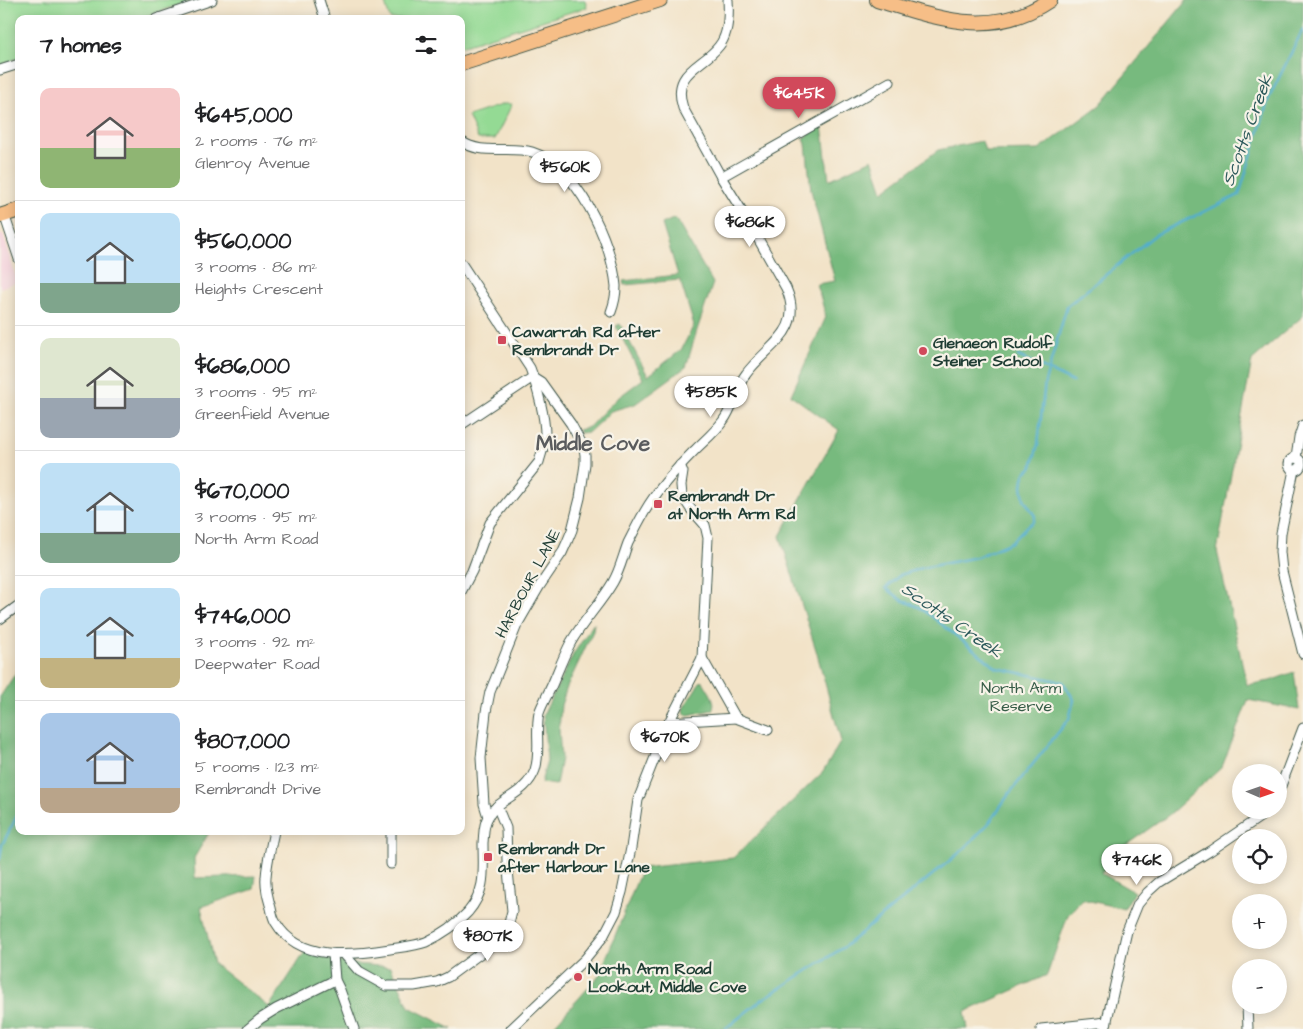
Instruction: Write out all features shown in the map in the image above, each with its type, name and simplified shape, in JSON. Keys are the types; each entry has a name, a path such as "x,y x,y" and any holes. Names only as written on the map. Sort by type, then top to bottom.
{"main road":[{"path":"465,63 660,0"},
{"path":"877,0 946,20 977,23 1002,20 1021,15 1050,0"},
{"path":"2,215 15,211"}],"street":[{"path":"168,15 212,0"},
{"path":"319,0 324,15"},
{"path":"273,835 266,878 267,894 276,922 289,939 310,949 333,954 344,954 373,952 423,943 455,924 473,906 480,894 483,883 484,830 488,817 497,806 519,792 535,770 538,753 539,714 572,642 620,570 628,544 645,511 680,464 722,423 728,414 739,384 747,372 783,334 790,322 792,310 786,288 720,176 683,108 681,100 682,83 692,69 714,51 724,38 728,0"},
{"path":"0,70 15,65"},
{"path":"720,176 890,82"},
{"path":"465,144 480,148 520,149 534,152 554,164 564,174 586,202 605,239 616,287 611,312"},
{"path":"2,215 15,249"},
{"path":"465,269 533,377 545,429 543,451 538,462 490,523 465,584"},
{"path":"465,423 533,377"},
{"name":"HARBOUR LANE","path":"488,817 484,804 481,758 490,692 517,625 562,553 572,530 580,498 585,464 584,448 571,424 541,382 533,377"},
{"path":"1303,425 1299,437 1298,464 1281,533 1280,552 1282,571 1303,654"},
{"path":"511,1029 585,959 603,937 616,912 631,848 638,800 668,722 702,658 708,538 705,525 682,496 683,472 680,464"},
{"path":"0,619 15,608"},
{"path":"702,658 736,718"},
{"path":"668,722 736,718 768,730"},
{"path":"1288,767 1303,728"},
{"path":"344,954 359,971 386,986 414,986 437,982 448,976 500,939 508,926 512,911 506,828 497,806"},
{"path":"1041,1029 1106,1025 1127,931 1138,904 1158,882 1210,851 1257,819"},
{"path":"391,835 391,864"},
{"path":"333,954 334,980 340,990 354,1029"},
{"path":"248,1029 276,1009 334,980"},
{"path":"1247,1014 1248,1029"}],"shaded area":[{"path":"3,234 15,275 15,283 0,288 0,235"}],"green space":[{"path":"0,0 192,0 149,15 15,15 15,59 0,65"},
{"path":"384,0 585,0 587,7 465,45 465,15 389,15"},
{"name":"North Arm Reserve","path":"1187,0 1303,0 1303,316 1252,360 1217,551 1247,685 1270,681 1294,672 1299,710 1248,700 1222,767 1170,814 1119,850 1101,873 1134,892 1124,909 1082,899 1068,915 1047,975 965,1012 968,1029 551,1029 599,976 642,868 733,858 823,772 841,741 816,650 780,536 839,430 791,395 826,317 817,284 835,281 811,190 806,144 803,138 822,126 829,180 872,159 883,191 938,150 982,141 985,151 1039,150 1100,105"},
{"path":"504,104 512,104 495,139 478,139 468,116"},
{"path":"675,218 713,283 686,367 635,404 611,411 589,432 580,433 578,430 589,427 615,400 643,379 616,326 620,324 648,376 681,350 694,325 680,280 624,285 623,281 678,275 662,224"},
{"path":"594,623 593,631 567,687 561,705 559,730 561,758 556,785 541,783 547,760 543,715 574,653"},
{"path":"15,674 15,835 208,835 194,858 195,878 256,876 254,889 201,907 214,964 269,1007 305,952 343,963 391,967 409,1007 452,1029 0,1029 0,697"},
{"path":"703,681 713,699 714,707 712,710 688,715 684,714 683,709 700,682"}],"waterway":[{"name":"Scotts Creek","path":"725,1029 760,1001 844,947 964,849 989,823 1009,794 1069,719 1074,700 1063,682 997,668 921,608 902,600 886,588 900,575 922,568 977,557 1011,542 1034,521 1035,516 1024,499 1023,479 1025,473 1032,467 1038,444 1045,382 1067,306 1155,235 1239,195 1269,98 1303,29"},
{"name":"Scotts Creek","path":"1018,356 1073,382"},
{"path":"0,859 2,845 15,820"}],"place":[{"name":"Cawarrah Rd after Rembrandt Dr","path":"502,340"},
{"name":"Glenaeon Rudolf Steiner School","path":"923,351"},
{"name":"Rembrandt Dr at North Arm Rd","path":"658,504"},
{"name":"Rembrandt Dr after Harbour Lane","path":"488,857"},
{"name":"North Arm Road Lookout, Middle Cove","path":"578,977"}],"district":[{"name":"Middle Cove","path":"593,443"}]}
